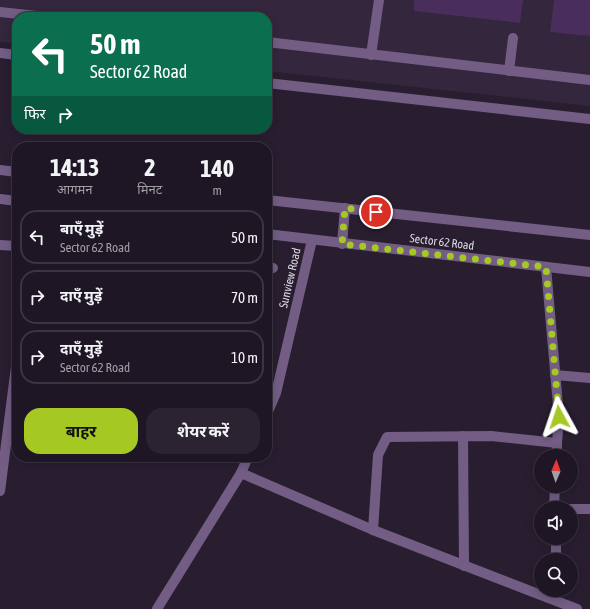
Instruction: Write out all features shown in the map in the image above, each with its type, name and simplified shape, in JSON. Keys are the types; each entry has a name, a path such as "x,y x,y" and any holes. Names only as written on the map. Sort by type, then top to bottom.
{"street":[{"path":"371,55 379,0"},
{"path":"0,12 12,13"},
{"path":"509,71 513,38"},
{"path":"272,43 590,80"},
{"path":"0,53 12,54"},
{"path":"272,84 590,119"},
{"path":"0,170 12,171"},
{"path":"0,199 12,200"},
{"name":"Sector 62 Road","path":"272,201 590,236"},
{"path":"342,244 345,208"},
{"name":"Sector 62 Road","path":"272,235 590,272"},
{"name":"Sunview Road","path":"272,402 276,393 312,240"},
{"path":"0,245 12,246"},
{"path":"546,267 559,417 557,449"},
{"path":"555,375 590,378"},
{"path":"0,491 12,417"},
{"path":"373,530 378,455 387,436 490,436 557,443"},
{"path":"463,436 464,566"},
{"path":"157,609 241,473 246,462"},
{"path":"241,473 373,530 464,566 534,588"},
{"path":"578,509 590,509"},
{"path":"557,597 577,609"}],"shaded area":[{"path":"0,0 590,0 590,106 272,72 272,12 12,12 12,43 0,42"}],"building":[{"path":"414,0 523,0 520,23 414,11"},
{"path":"554,0 590,0 590,36 550,32"}],"route":[{"path":"376,212 345,208 342,244 546,267 559,417"}]}
